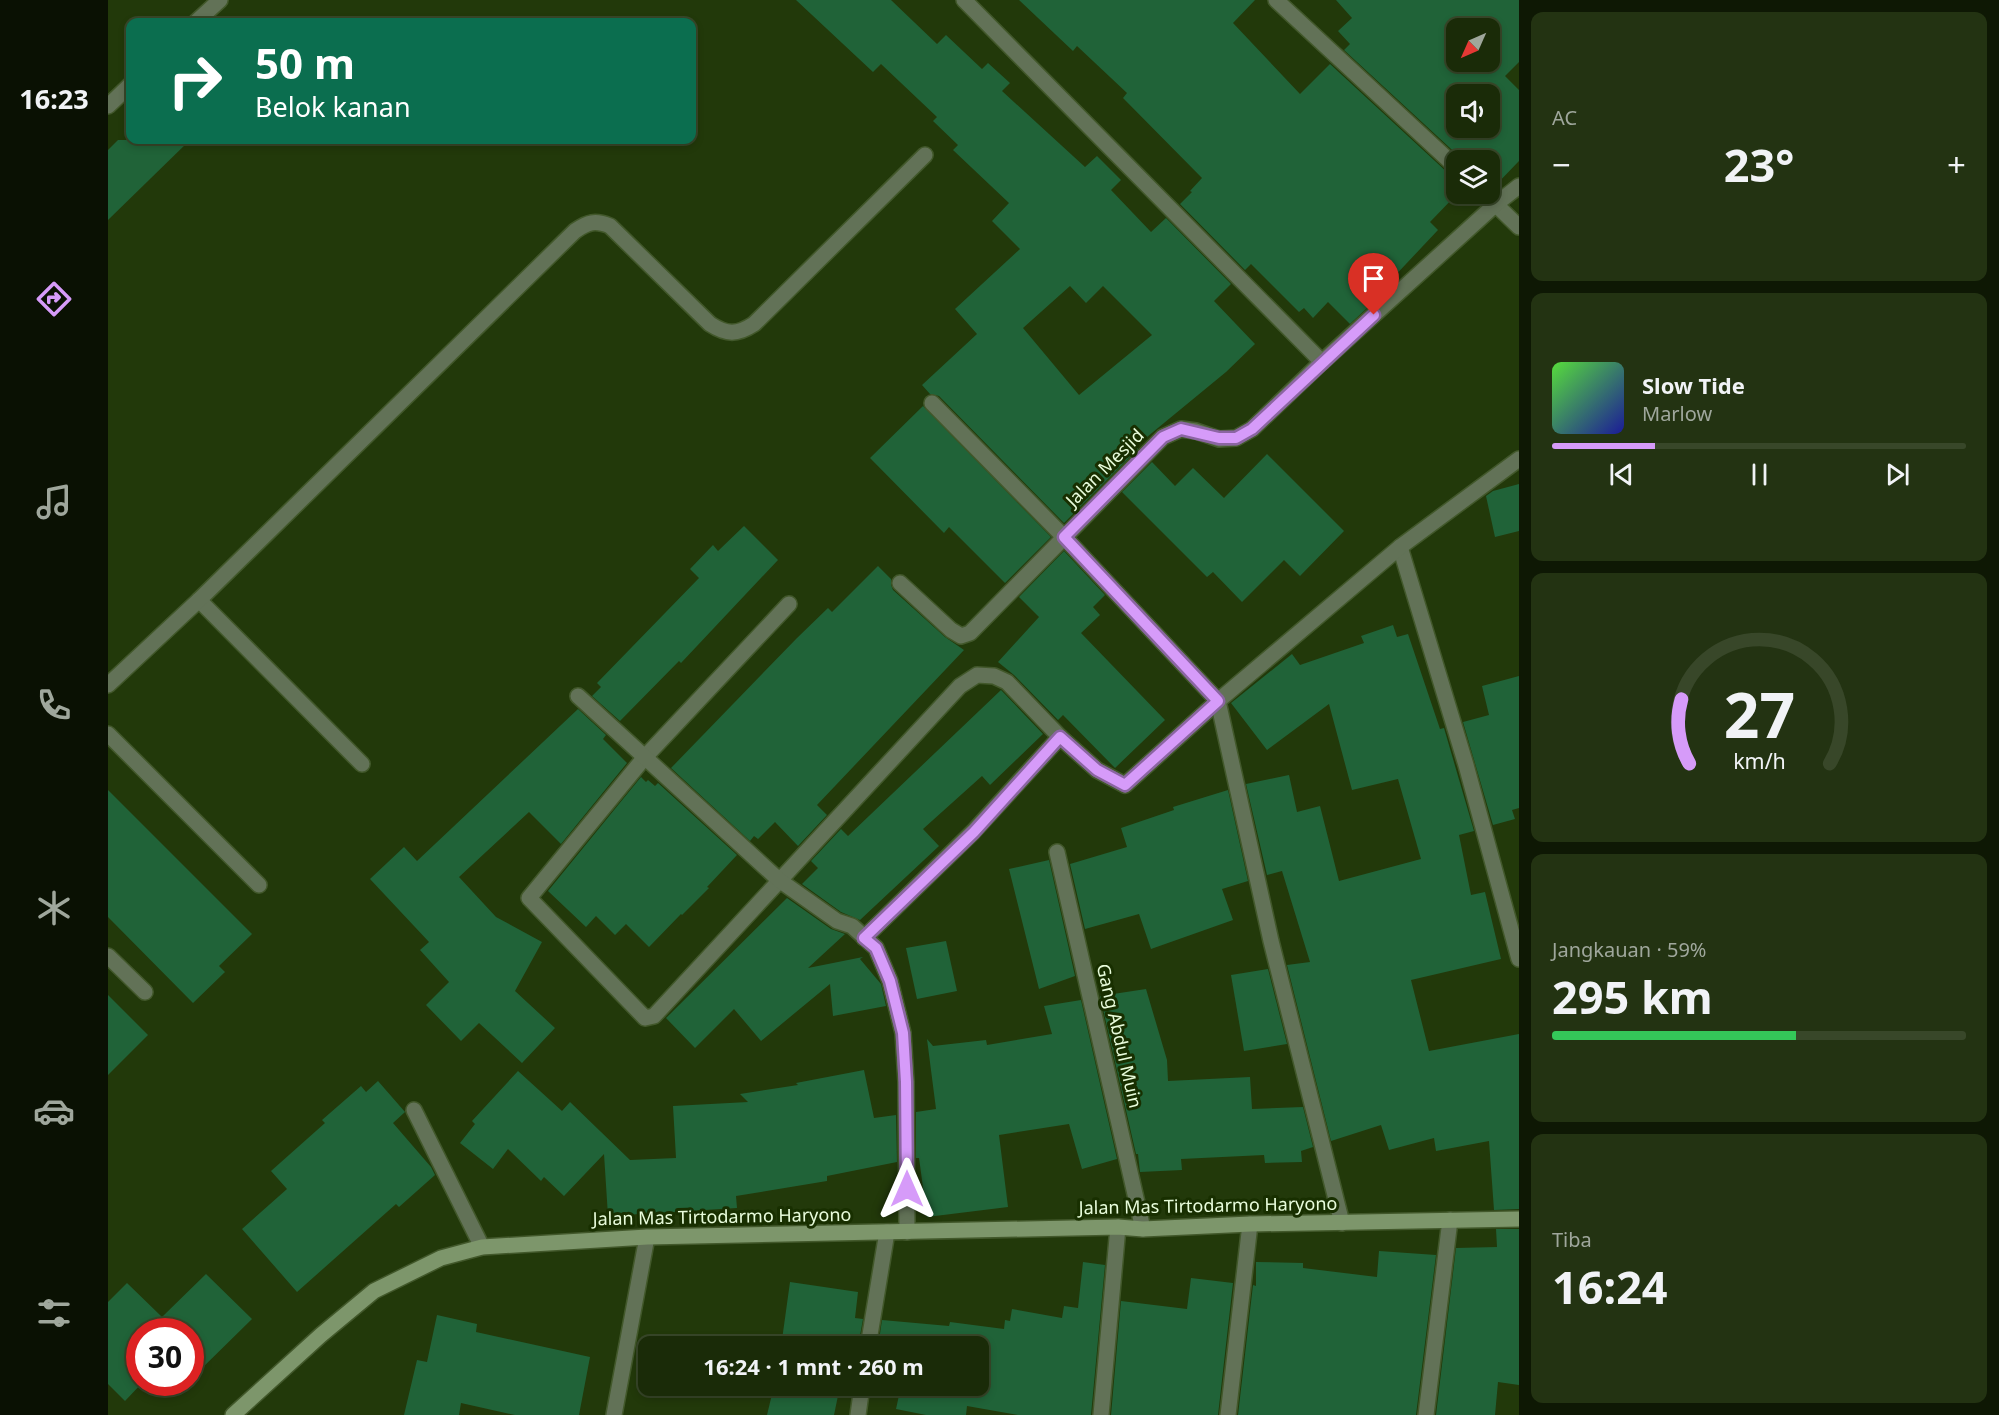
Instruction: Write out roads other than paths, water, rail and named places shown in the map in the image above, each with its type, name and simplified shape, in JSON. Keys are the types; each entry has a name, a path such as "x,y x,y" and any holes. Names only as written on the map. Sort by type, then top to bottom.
{"street":[{"path":"200,18 220,0"},
{"path":"1276,0 1446,158"},
{"path":"973,3 1322,362"},
{"path":"108,106 126,89"},
{"path":"108,685 199,600 566,239 587,223 598,221 610,226 710,324 731,334 754,324 925,155"},
{"name":"Jalan Mesjid","path":"1500,195 1519,186"},
{"name":"Jalan Mesjid","path":"900,584 951,630 961,636 970,633 1163,437 1181,429 1219,438 1236,438 1252,429 1486,204"},
{"path":"1496,204 1519,227"},
{"path":"932,403 1064,537 1218,701 1271,940 1342,1223"},
{"path":"789,604 645,758 529,898 645,1018 654,1016 960,686 977,675 994,676 1007,682 1060,737 1097,770 1125,785 1218,701 1400,547 1519,459"},
{"path":"1400,547 1466,765 1519,959"},
{"path":"199,600 362,764"},
{"path":"578,696 779,880 837,921 852,926 876,948 890,981 903,1033 906,1082 907,1232"},
{"path":"108,734 259,885"},
{"path":"864,938 974,832 1060,737"},
{"name":"Gang Abdul Muin","path":"1056,852 1143,1229"},
{"path":"108,956 145,992"},
{"path":"414,1110 482,1247"},
{"name":"Jalan Mas Tirtodarmo Haryono","path":"233,1415 321,1335 374,1291 441,1258 482,1247 647,1237 1118,1227 1143,1229 1250,1224 1519,1219"},
{"path":"1426,1415 1450,1220"},
{"path":"1228,1415 1250,1224"},
{"path":"1101,1415 1118,1227"},
{"path":"870,1336 886,1232"},
{"path":"614,1415 647,1237"},
{"path":"858,1415 861,1396"}]}
